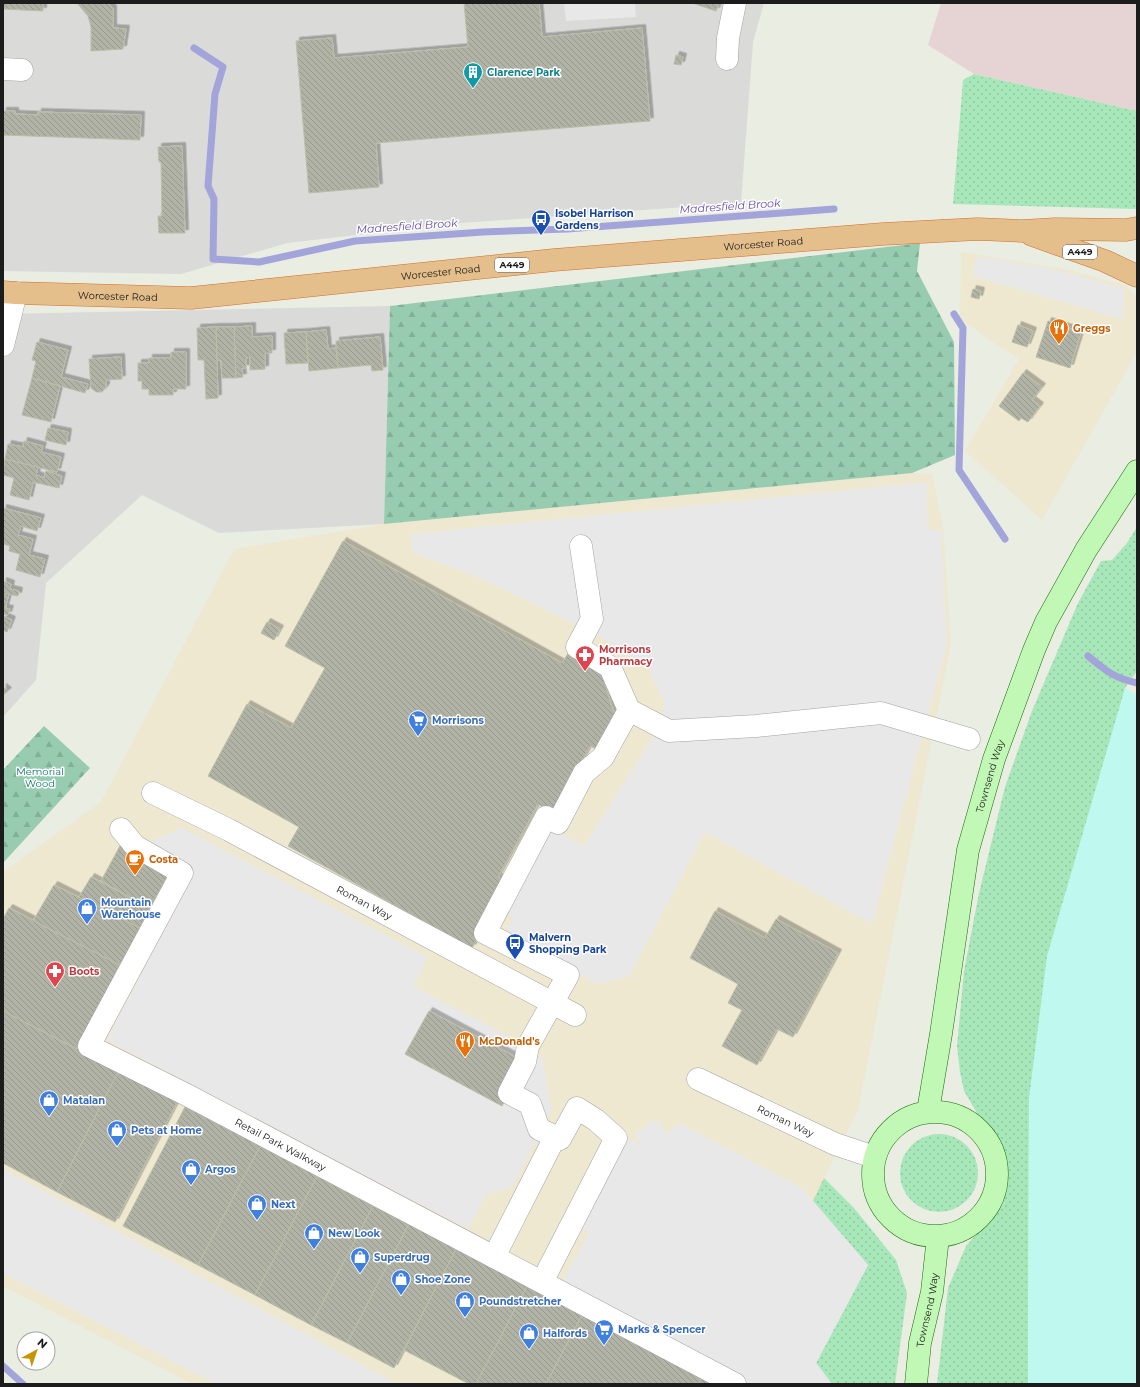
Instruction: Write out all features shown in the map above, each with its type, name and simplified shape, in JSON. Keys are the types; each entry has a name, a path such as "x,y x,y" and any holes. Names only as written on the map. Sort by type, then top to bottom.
{"highway":[{"name":"A449","path":"1022,231 1056,229 1126,230 1137,228"},
{"name":"Worcester Road","path":"9,293 192,298 404,275 625,254 890,233 978,229 1022,231"},
{"name":"A449","path":"1022,231 1105,261 1137,276"}],"main road":[{"name":"Townsend Way","path":"928,1111 968,850 994,759 1034,650 1046,622 1086,550 1137,470"},
{"path":"928,1111 961,1116 979,1129 986,1137 997,1163 998,1180 991,1203 978,1220 963,1230 938,1237 918,1234 905,1229 888,1216 874,1189 874,1157 879,1144 896,1124 928,1111"},
{"name":"Townsend Way","path":"916,1384 920,1343 932,1292 938,1237"}],"street":[{"path":"727,59 728,38 735,3"},
{"path":"3,345 9,293"},
{"path":"581,546 592,619 577,647 610,667 629,710 669,731 756,726 881,713 968,738"},
{"path":"542,1282 616,1138 596,1120 577,1108 560,1139 555,1137 539,1129 530,1104 509,1093 525,1062 528,1046 568,975 485,933 546,817 558,823 584,773 603,757 629,710"},
{"name":"Roman Way","path":"153,793 229,830 575,1015"},
{"name":"Retail Park Walkway","path":"121,829 135,846 182,873 89,1046 187,1095 735,1384"},
{"name":"Roman Way","path":"698,1079 835,1144 874,1157"},
{"path":"494,1257 555,1137"}],"shaded area":[{"path":"3,3 764,3 753,42 741,203 461,223 287,243 181,274 3,271"},
{"path":"564,3 635,3 636,17 566,21"},
{"path":"941,3 1137,3 1137,111 974,74 928,45"},
{"path":"961,252 1064,269 1125,285 1137,298 1137,352 1042,520 965,451 1019,359 988,339 960,318"},
{"path":"977,257 1048,268 1124,288 1123,319 972,276"},
{"path":"390,306 384,524 219,533 142,495 46,583 36,680 3,717 3,314"},
{"path":"912,473 932,474 943,527 951,643 858,1110 813,1201 816,1363 832,1384 192,1384 3,1286 3,872 101,802 234,549 384,524"},
{"path":"927,482 928,530 941,530 947,643 872,924 705,832 629,976 599,984 503,936 513,918 499,911 546,826 584,846 662,723 664,701 648,668 602,638 536,605 480,578 412,552 411,534"},
{"path":"1125,688 1137,696 1137,1384 1028,1384 1029,1098 1047,956"},
{"path":"182,828 427,957 414,987 528,1046 543,1060 552,1110 512,1187 486,1195 468,1229 107,1040 192,873 140,846"},
{"path":"657,1119 666,1133 681,1124 802,1188 868,1265 816,1363 832,1384 746,1384 710,1361 563,1280 589,1233 577,1226 625,1136 642,1146 635,1134"},
{"path":"3,1169 397,1384 216,1384 3,1273"}],"green space":[{"path":"974,74 1137,111 1137,209 953,204 963,80"},
{"path":"920,243 917,271 954,342 955,455 912,473 384,524 390,306"},
{"path":"1137,527 1137,671 1125,688 1029,1098 1028,1384 937,1384 948,1288 966,1246 1003,1204 1008,1178 1003,1149 991,1129 977,1113 964,1091 957,1046 964,971 979,893 1005,787 1032,711 1078,603 1101,561 1112,560 1127,543"},
{"name":"Memorial Wood","path":"44,726 90,768 3,863 3,770"},
{"path":"931,1134 947,1134 961,1140 972,1151 978,1165 978,1181 972,1195 961,1206 947,1212 931,1212 917,1206 906,1195 900,1181 900,1165 906,1151 917,1140"},
{"path":"824,1178 854,1208 896,1260 907,1293 895,1384 832,1384 816,1363 868,1265 813,1201"}],"building":[{"path":"3,3 43,3 43,11 3,9"},
{"path":"77,3 108,3 113,9 113,28 126,29 123,49 91,51 91,27 88,16"},
{"name":"Clarence Park","path":"464,3 539,3 542,37 642,28 650,121 376,143 379,187 309,193 296,41 332,38 334,58 468,47"},
{"path":"692,3 719,3 716,11"},
{"path":"676,55 683,57 681,65 674,64"},
{"path":"3,111 15,111 15,114 38,115 38,112 141,115 140,140 3,135"},
{"path":"182,146 185,233 159,233 158,216 162,216 161,162 159,162 158,147"},
{"path":"973,289 981,291 979,299 971,297"},
{"name":"Greggs","path":"1048,321 1081,332 1070,368 1036,357"},
{"path":"1018,325 1033,331 1027,347 1012,342"},
{"path":"252,326 252,337 272,336 272,353 265,353 265,369 250,370 250,357 246,358 246,368 242,368 243,377 236,378 234,327"},
{"path":"216,327 218,398 206,399 204,360 198,360 197,328"},
{"path":"216,327 234,327 236,378 222,378 221,360 217,360"},
{"path":"326,330 328,349 336,348 338,368 309,371 306,332"},
{"path":"306,332 308,363 286,364 284,333"},
{"path":"380,337 383,370 372,371 371,365 338,368 336,341"},
{"path":"37,342 68,350 61,377 88,384 85,393 32,378 36,361 32,360"},
{"path":"171,352 186,352 186,389 173,389 173,395 149,395 149,389 142,389 142,381 138,381 138,363 149,363 149,358 171,358"},
{"path":"121,357 122,379 106,380 106,387 102,392 96,392 91,388 89,359"},
{"path":"1023,373 1042,387 1032,400 1040,406 1028,422 1021,418 1019,421 999,406"},
{"path":"32,378 60,386 51,422 22,415"},
{"path":"48,428 68,432 66,445 45,440"},
{"path":"24,441 43,446 41,452 61,457 57,472 5,459 8,444 23,447"},
{"path":"5,459 38,467 36,475 44,478 46,471 62,476 59,488 33,482 29,500 10,495 14,478 3,475"},
{"path":"3,508 41,518 37,531 21,526 18,535 33,539 29,555 45,559 40,577 16,570 20,554 9,551 10,546 3,544"},
{"name":"Morrisons","path":"343,541 562,663 571,649 607,669 603,677 613,711 620,715 600,751 590,746 553,813 538,804 498,877 508,883 472,948 288,846 299,827 208,776 247,704 291,728 325,668 285,646"},
{"path":"3,581 11,584 10,589 19,591 18,596 3,593"},
{"path":"3,593 9,594 5,608 10,609 8,615 3,614"},
{"path":"3,616 12,620 7,632 3,630"},
{"path":"267,622 280,629 274,640 261,633"},
{"path":"3,687 8,691 3,695"},
{"name":"Costa","path":"121,844 170,871 150,908 101,881"},
{"path":"91,877 150,908 140,928 79,897"},
{"name":"Mountain Warehouse","path":"54,885 140,928 120,965 33,921"},
{"name":"Boots","path":"9,908 120,965 76,1049 3,1011 3,919"},
{"path":"715,911 765,938 776,919 838,953 793,1037 777,1029 757,1065 722,1046 742,1010 728,1003 738,984 690,958"},
{"name":"Matalan","path":"3,1011 119,1070 57,1192 3,1163"},
{"name":"McDonald's","path":"429,1011 525,1062 502,1106 405,1054"},
{"name":"Pets at Home","path":"119,1070 177,1102 115,1222 57,1192"},
{"name":"Argos","path":"185,1107 260,1146 198,1265 123,1226"},
{"name":"Next","path":"260,1146 317,1176 255,1295 198,1265"},
{"name":"New Look","path":"317,1176 373,1206 311,1325 255,1295"},
{"name":"Superdrug","path":"373,1206 409,1224 347,1343 311,1325"},
{"name":"Shoe Zone","path":"409,1224 456,1249 394,1368 347,1343"},
{"name":"Poundstretcher","path":"456,1249 527,1286 476,1384 469,1384 404,1350"},
{"name":"Halfords","path":"527,1286 582,1315 546,1384 476,1384"},
{"name":"Marks & Spencer","path":"582,1315 702,1378 698,1384 546,1384"},
{"path":"702,1378 715,1384 698,1384"}],"waterway":[{"name":"Madresfield Brook","path":"194,48 223,67 215,94 208,186 214,199 213,259 259,262 355,241 483,232 567,229 834,209"},
{"name":"Madresfield Brook","path":"954,314 963,328 959,470 1005,539"},
{"name":"Madresfield Brook","path":"1088,656 1111,673 1122,679 1137,683"},
{"path":"3,1366 23,1384"}],"place":[{"name":"Clarence Park","path":"473,89"},
{"name":"Isobel Harrison Gardens","path":"541,236"},
{"name":"Greggs","path":"1059,345"},
{"name":"Morrisons Pharmacy","path":"585,672"},
{"name":"Morrisons","path":"418,737"},
{"name":"Costa","path":"135,876"},
{"name":"Mountain Warehouse","path":"87,925"},
{"name":"Malvern Shopping Park","path":"515,960"},
{"name":"Boots","path":"55,988"},
{"name":"McDonald's","path":"465,1058"},
{"name":"Matalan","path":"49,1117"},
{"name":"Pets at Home","path":"117,1147"},
{"name":"Argos","path":"191,1186"},
{"name":"Next","path":"257,1221"},
{"name":"New Look","path":"314,1250"},
{"name":"Superdrug","path":"360,1274"},
{"name":"Shoe Zone","path":"401,1296"},
{"name":"Poundstretcher","path":"465,1318"},
{"name":"Marks & Spencer","path":"604,1346"},
{"name":"Halfords","path":"529,1350"}]}
